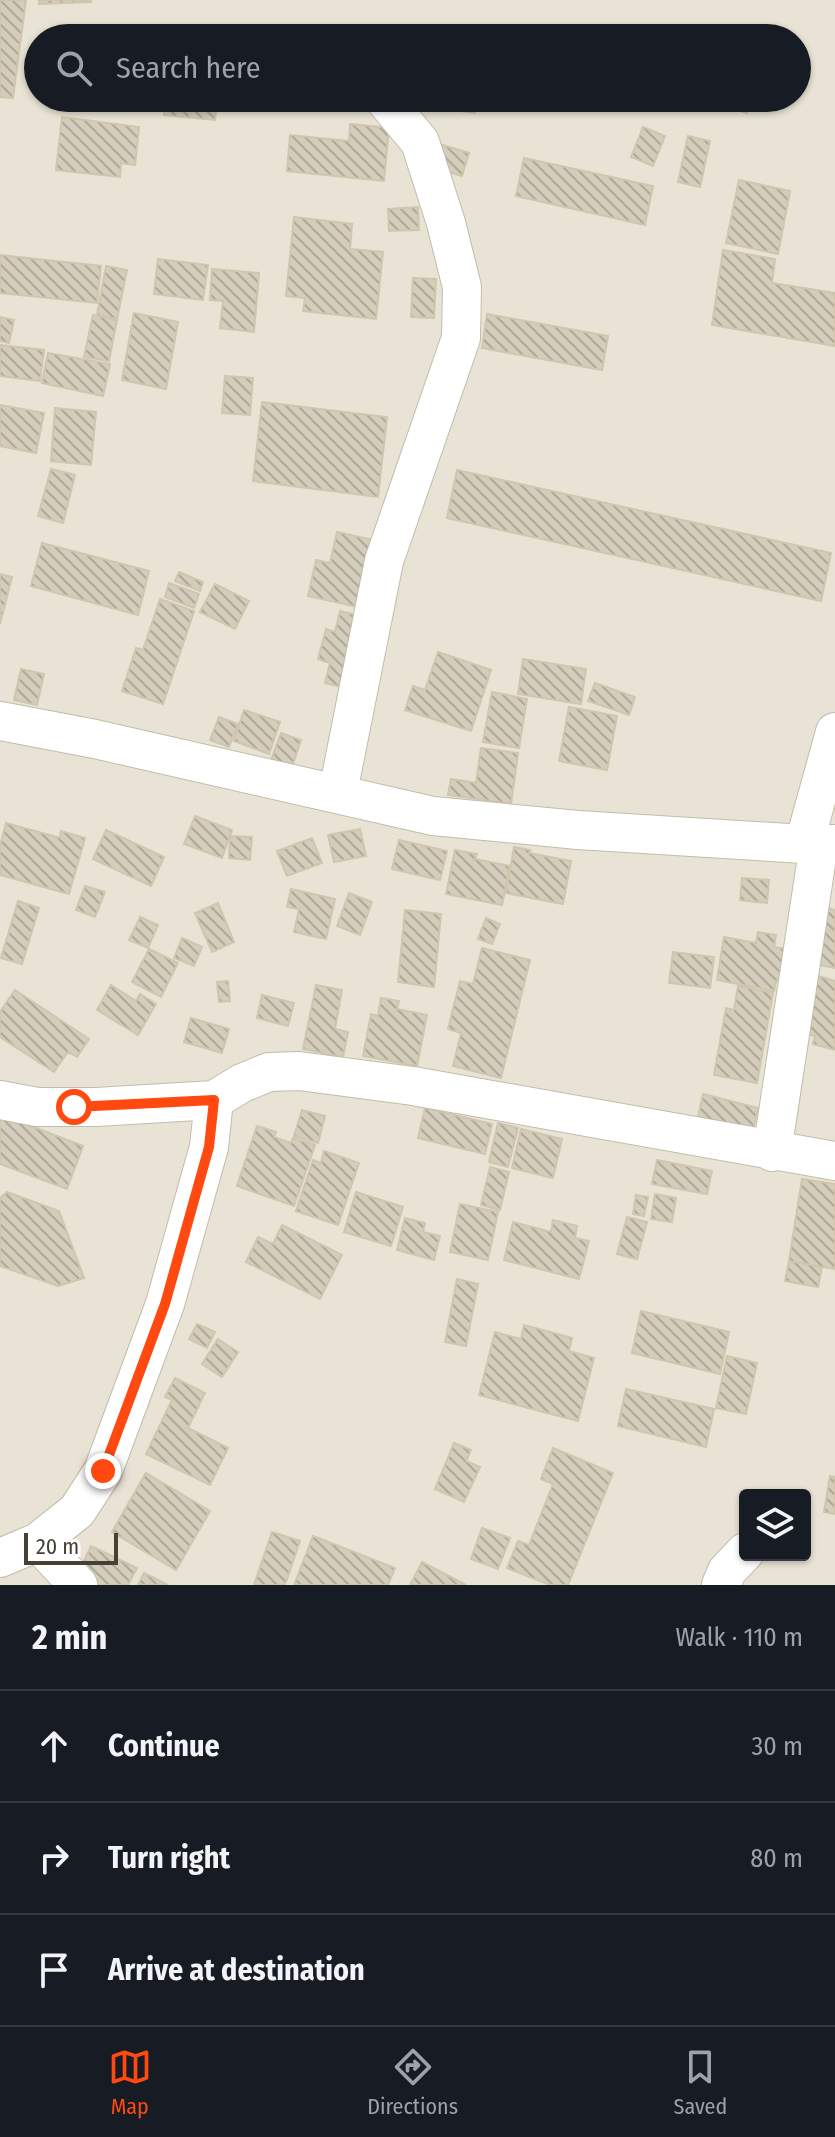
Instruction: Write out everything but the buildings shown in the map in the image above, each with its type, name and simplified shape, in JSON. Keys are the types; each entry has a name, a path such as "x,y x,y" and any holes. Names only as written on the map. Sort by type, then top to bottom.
{"street":[{"path":"338,792 384,561 461,338 462,287 446,223 420,142 395,112"},
{"path":"0,721 338,792 433,816 578,830 819,844"},
{"path":"772,1152 835,732"},
{"path":"0,1100 37,1107 96,1107 214,1100 242,1083 269,1072 299,1071 413,1086 835,1161"},
{"path":"0,1558 38,1542 77,1511 103,1471 165,1304 209,1147 214,1100"},
{"path":"38,1542 78,1585"},
{"path":"721,1585 727,1571 739,1558"}],"shaded area":[{"path":"0,0 835,0 835,1585 0,1585"}],"route":[{"path":"74,1107 214,1100 209,1147 165,1304 103,1471"}]}
